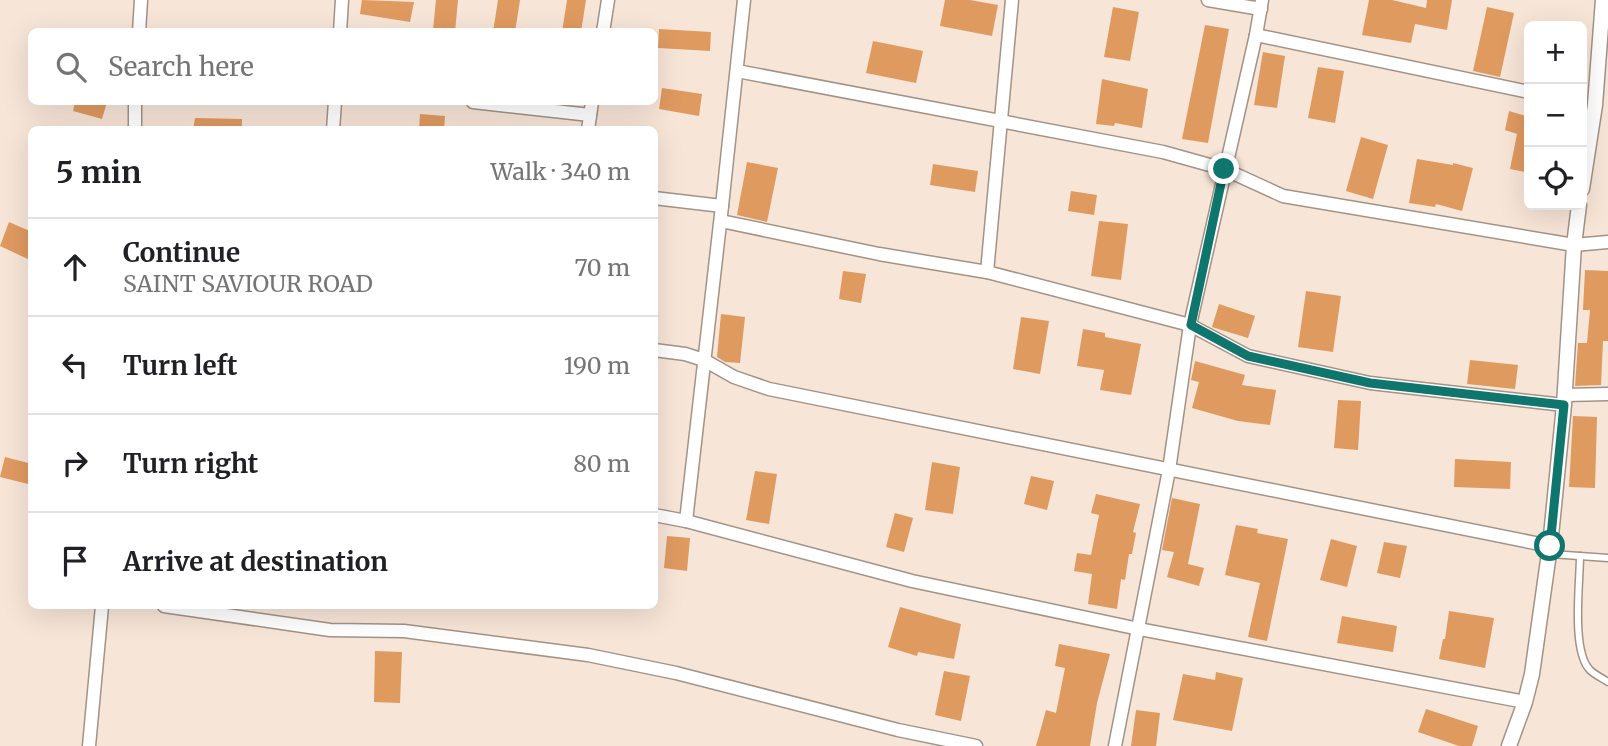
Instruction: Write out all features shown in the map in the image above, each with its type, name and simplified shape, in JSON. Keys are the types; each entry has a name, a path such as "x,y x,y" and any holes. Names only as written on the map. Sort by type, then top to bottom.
{"street":[{"path":"139,28 141,0"},
{"path":"340,28 342,0"},
{"path":"604,28 608,0"},
{"path":"686,520 744,0"},
{"path":"987,272 1012,0"},
{"path":"1115,746 1169,470 1191,325 1262,5 1208,0"},
{"path":"1585,147 1588,104 1604,0"},
{"path":"1256,35 1524,91"},
{"path":"737,71 1163,152 1224,169 1283,196 1574,245 1608,242"},
{"path":"135,105 135,126"},
{"path":"333,126 335,105"},
{"path":"532,105 591,108 589,126"},
{"path":"658,198 722,206"},
{"path":"1508,746 1525,702 1532,674 1549,550 1578,210"},
{"path":"720,221 879,254 987,272 1191,325 1248,356 1370,383 1564,400 1608,394"},
{"path":"658,351 704,360 734,377 769,389 1549,550"},
{"path":"658,516 686,520 912,581 1139,629 1525,702"},
{"path":"89,746 102,609"},
{"path":"185,609 330,630 404,631 588,655 676,673 898,730 976,746"}],"lane":[{"path":"1549,550 1608,558"},
{"path":"1580,556 1579,637 1582,654 1588,669 1608,682"}],"building":[{"path":"362,0 414,2 410,22 360,14"},
{"path":"436,0 458,0 455,28 433,28"},
{"path":"498,0 520,0 516,28 494,28"},
{"path":"567,0 586,0 582,28 563,28"},
{"path":"945,0 970,0 998,5 992,36 940,26"},
{"path":"1369,0 1392,0 1426,8 1427,0 1452,0 1447,30 1415,24 1411,43 1362,35"},
{"path":"1113,7 1139,12 1130,61 1104,57"},
{"path":"1487,7 1514,13 1500,77 1473,71"},
{"path":"1205,25 1229,29 1208,143 1182,139"},
{"path":"659,29 711,32 710,51 658,48"},
{"path":"873,41 923,51 916,83 866,73"},
{"path":"1263,52 1285,56 1277,108 1254,105"},
{"path":"1318,67 1344,71 1335,123 1308,118"},
{"path":"1102,79 1148,89 1142,128 1115,123 1114,126 1096,124"},
{"path":"662,88 702,94 699,116 659,109"},
{"path":"74,105 106,105 102,119 73,111"},
{"path":"1509,111 1524,116 1524,172 1510,169 1517,134 1505,130"},
{"path":"420,114 445,116 444,126 419,126"},
{"path":"195,118 242,119 242,126 194,126"},
{"path":"1361,137 1388,145 1373,199 1346,191"},
{"path":"1417,159 1473,168 1462,211 1436,204 1435,207 1409,203"},
{"path":"747,162 778,168 767,222 737,215"},
{"path":"933,164 978,171 975,192 930,185"},
{"path":"1071,191 1097,195 1094,215 1068,211"},
{"path":"1099,221 1128,224 1121,280 1091,276"},
{"path":"9,222 28,230 28,259 0,246"},
{"path":"1585,270 1608,271 1608,341 1603,341 1601,385 1575,386 1578,343 1587,343 1590,310 1583,310"},
{"path":"843,271 866,274 861,303 839,299"},
{"path":"1306,291 1341,296 1333,352 1298,347"},
{"path":"1219,304 1255,316 1248,338 1212,327"},
{"path":"721,314 745,317 740,363 725,362 717,357"},
{"path":"1021,317 1049,321 1040,374 1013,369"},
{"path":"1083,329 1105,333 1105,337 1141,344 1131,395 1100,390 1104,370 1077,366"},
{"path":"1470,360 1518,365 1515,389 1467,384"},
{"path":"1195,361 1245,375 1242,385 1276,390 1270,425 1238,421 1192,408 1199,382 1191,380"},
{"path":"1338,400 1361,401 1358,450 1334,448"},
{"path":"1573,416 1597,417 1595,488 1569,487"},
{"path":"5,457 28,463 28,484 0,477"},
{"path":"1455,459 1511,462 1510,489 1454,487"},
{"path":"932,462 960,467 953,514 925,510"},
{"path":"755,471 777,474 769,524 746,520"},
{"path":"1031,476 1054,481 1047,510 1024,504"},
{"path":"1096,494 1140,504 1133,532 1136,533 1132,554 1129,554 1125,580 1121,579 1117,609 1088,604 1092,574 1074,571 1077,553 1091,555 1099,515 1091,513"},
{"path":"1172,498 1200,504 1188,564 1204,568 1199,586 1167,577 1174,552 1162,550"},
{"path":"895,513 913,518 904,552 886,547"},
{"path":"1236,525 1258,529 1257,533 1288,539 1267,641 1248,637 1260,583 1225,575"},
{"path":"667,536 690,538 687,571 664,568"},
{"path":"1331,539 1357,546 1347,587 1320,580"},
{"path":"1384,542 1407,546 1400,578 1377,573"},
{"path":"900,607 961,624 954,659 918,652 917,656 888,647"},
{"path":"1449,611 1494,618 1485,668 1439,659"},
{"path":"1342,616 1397,626 1393,652 1337,643"},
{"path":"1059,644 1110,654 1097,703 1090,746 1036,746 1046,710 1056,713 1065,668 1055,666"},
{"path":"375,651 402,652 400,703 374,702"},
{"path":"944,671 970,676 961,721 935,715"},
{"path":"1216,672 1243,678 1232,731 1173,720 1183,674 1215,680"},
{"path":"1426,709 1478,726 1472,746 1459,746 1418,732"},
{"path":"1136,710 1160,713 1156,746 1131,746"}],"route":[{"path":"1224,169 1191,325 1248,356 1370,383 1564,405 1550,546"}]}
